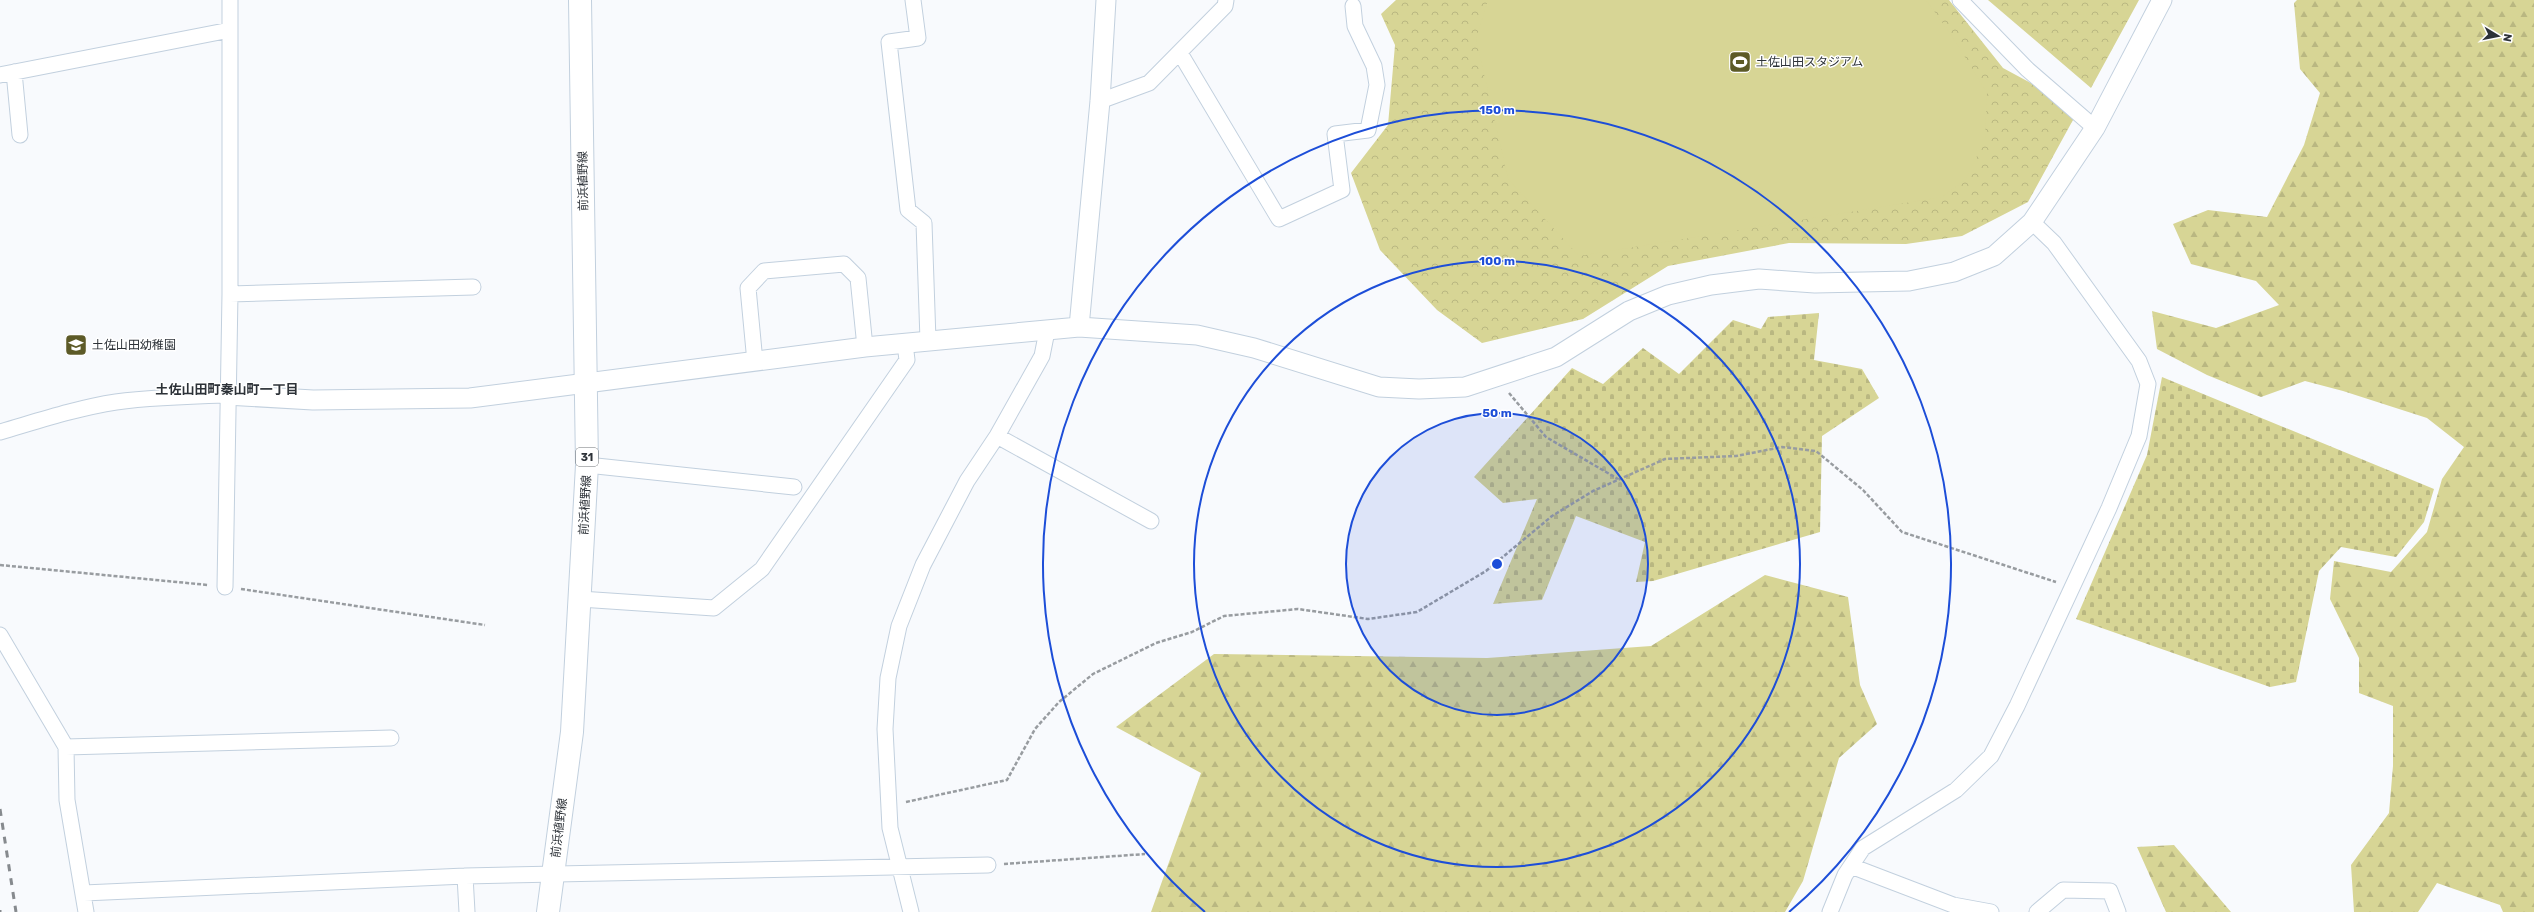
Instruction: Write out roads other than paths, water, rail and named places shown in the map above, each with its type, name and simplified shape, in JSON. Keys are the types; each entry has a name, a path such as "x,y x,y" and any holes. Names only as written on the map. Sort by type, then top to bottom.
{"main road":[{"name":"前浜植野線","path":"548,912 572,732 587,465 587,383 580,0"}],"street":[{"path":"225,587 226,395 230,294 230,0"},
{"path":"913,0 918,38 889,42 908,210 924,223 928,340"},
{"path":"1079,327 1100,101 1106,0"},
{"path":"1100,101 1149,83 1225,6 1226,0"},
{"path":"1960,0 2027,69 2095,128"},
{"path":"0,432 54,416 114,402 161,396 226,395 313,400 470,398 865,347 1079,327 1197,335 1254,348 1379,387 1418,389 1464,387 1556,357 1629,311 1668,295 1711,285 1759,279 1815,284 1908,281 1954,272 1994,256 2032,222 2095,128 2162,0"},
{"path":"1180,53 1279,219 1342,190 1335,134 1368,130 1377,85 1374,66 1356,26 1353,6"},
{"path":"20,135 7,73 230,30"},
{"path":"1830,912 1845,875 1863,848 1956,790 1991,756 2017,706 2072,588 2139,436 2148,384 2139,361 2054,243 2032,222"},
{"path":"755,362 748,288 764,271 844,264 858,278 865,347"},
{"path":"230,294 473,286"},
{"path":"911,912 890,828 888,806 885,729 888,678 899,626 923,565 967,481 997,436 1042,356 1047,331"},
{"path":"580,599 714,608 762,570 906,360 905,344"},
{"path":"997,436 1151,521"},
{"path":"587,465 794,487"},
{"path":"0,635 66,747 67,800 86,912"},
{"path":"66,747 391,738"},
{"path":"84,894 465,876 988,865"},
{"path":"1851,866 1953,905 1991,912"},
{"path":"465,876 467,912"},
{"path":"2037,912 2063,890 2110,891 2118,912"}],"railway":[{"path":"0,809 16,912"}],"place":[{"name":"土佐山田スタジアム","path":"1740,62"},
{"name":"土佐山田幼稚園","path":"76,345"}],"district":[{"name":"土佐山田町秦山町一丁目","path":"227,389"}]}
